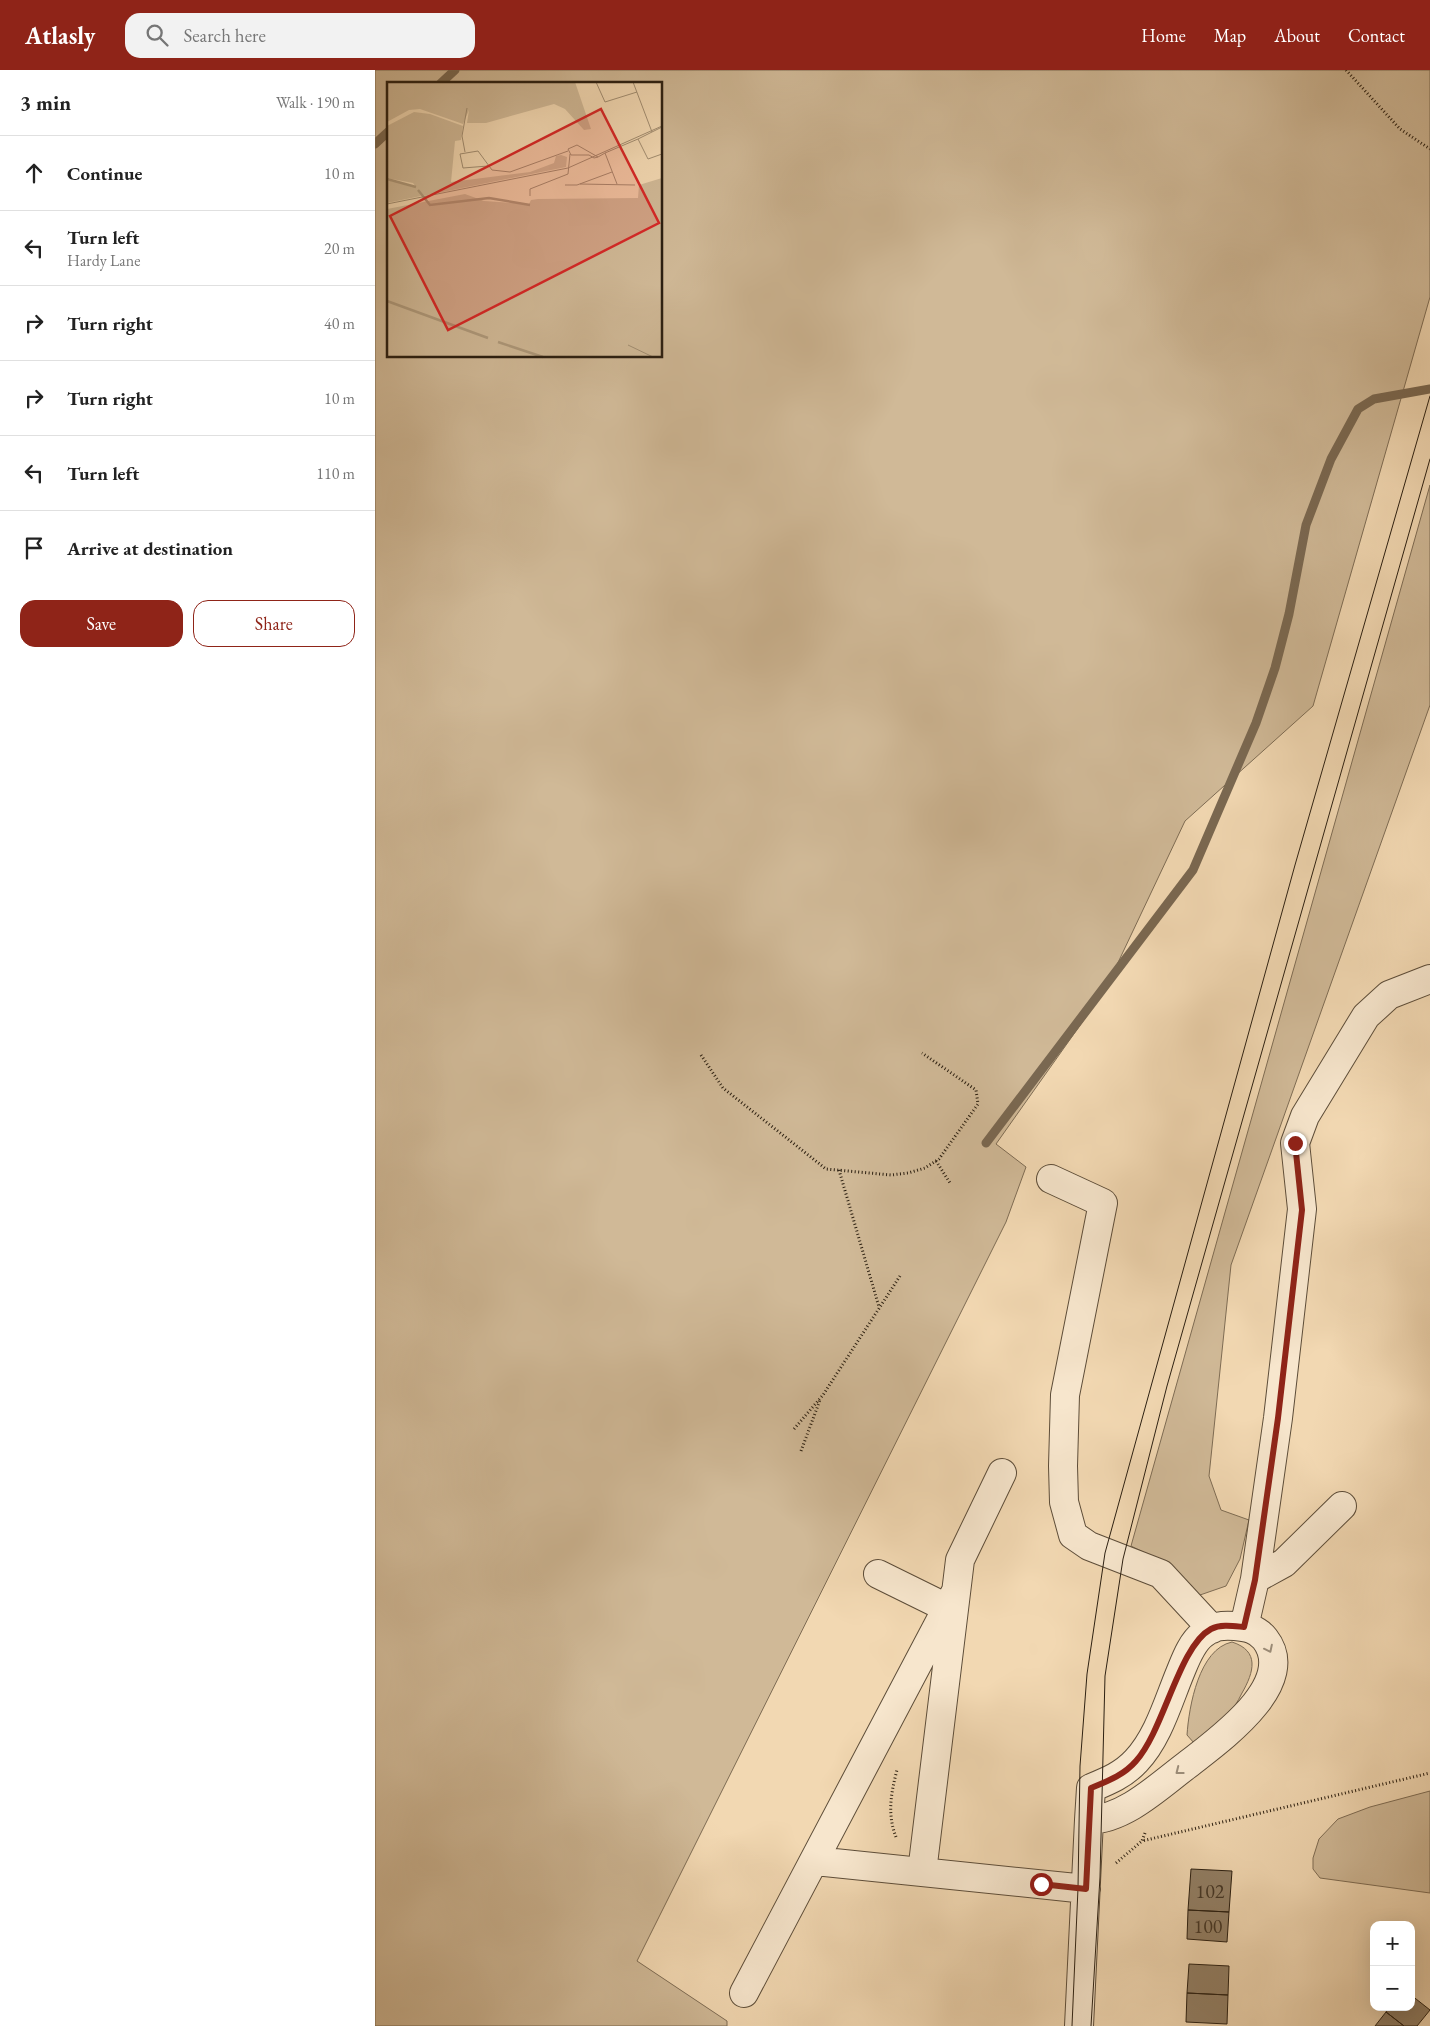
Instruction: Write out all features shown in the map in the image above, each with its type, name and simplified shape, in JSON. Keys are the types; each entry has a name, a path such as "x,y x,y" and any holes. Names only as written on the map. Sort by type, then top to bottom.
{"street":[{"path":"1244,1627 1255,1580 1278,1418 1302,1210 1295,1143 1305,1116 1366,1016 1389,995 1430,979"},
{"path":"1051,1179 1103,1203 1065,1394 1064,1502 1073,1535 1089,1546 1161,1574 1212,1628"},
{"path":"922,1872 952,1600 960,1560 1002,1473"},
{"path":"1255,1580 1284,1563 1342,1506"},
{"path":"878,1574 952,1600"},
{"path":"744,1993 952,1600"},
{"path":"1079,2026 1089,1820 1091,1788 1116,1778 1136,1761 1153,1736 1186,1659 1202,1635 1212,1628 1223,1625 1244,1627 1256,1631 1270,1647 1273,1657 1267,1686 1250,1712 1223,1737 1139,1802 1101,1820 1089,1820"},
{"path":"815,1861 1086,1889"}],"path":[{"path":"1346,70 1400,129 1430,149"},
{"path":"701,1055 723,1088 826,1169 891,1175 925,1168 936,1161 978,1104 977,1090 923,1054"},
{"path":"936,1161 949,1183"},
{"path":"839,1170 880,1308"},
{"path":"794,1429 821,1397 900,1276"},
{"path":"801,1451 821,1397"},
{"path":"1139,1802 1148,1826 1142,1841 1430,1773"}],"shaded area":[{"path":"375,70 1430,70 1430,297 1313,706 1185,821 1105,990 996,1144 1026,1167 1006,1222 637,1961 727,2021 727,2026 375,2026"},
{"path":"1430,485 1430,705 1231,1265 1209,1476 1221,1510 1249,1520 1240,1559 1226,1586 1200,1595 1163,1562 1131,1546"},
{"path":"1232,1642 1241,1646 1251,1657 1251,1670 1246,1685 1228,1716 1194,1743 1187,1735 1190,1709 1198,1680 1211,1655 1221,1647"},
{"path":"1430,1791 1430,1893 1320,1878 1313,1869 1313,1858 1319,1839 1338,1819 1370,1807"}],"building":[{"path":"1191,1869 1232,1871 1229,1912 1188,1910"},
{"path":"1188,1910 1229,1912 1227,1942 1187,1939"},
{"path":"1189,1964 1229,1966 1228,1995 1187,1993"},
{"path":"1187,1993 1228,1995 1227,2024 1186,2022"},
{"path":"1415,1998 1430,2010 1417,2026 1404,2026 1386,2012 1415,2011"},
{"path":"1386,2012 1404,2026 1375,2026"}],"waterway":[{"path":"442,82 455,70"},
{"path":"375,144 387,133"},
{"path":"986,1143 1193,870 1256,723 1275,668 1289,614 1306,525 1331,459 1358,409 1374,399 1430,389"}],"tram line":[{"path":"1072,2026 1078,1888 1080,1766 1087,1674 1105,1553 1295,865 1430,396"},
{"path":"1091,2026 1100,1877 1105,1676 1123,1559 1167,1386 1430,459"}],"route":[{"path":"1041,1884 1086,1889 1091,1788 1116,1778 1136,1761 1153,1736 1186,1659 1202,1635 1212,1628 1223,1625 1244,1627 1255,1580 1278,1418 1302,1210 1295,1143"}]}
